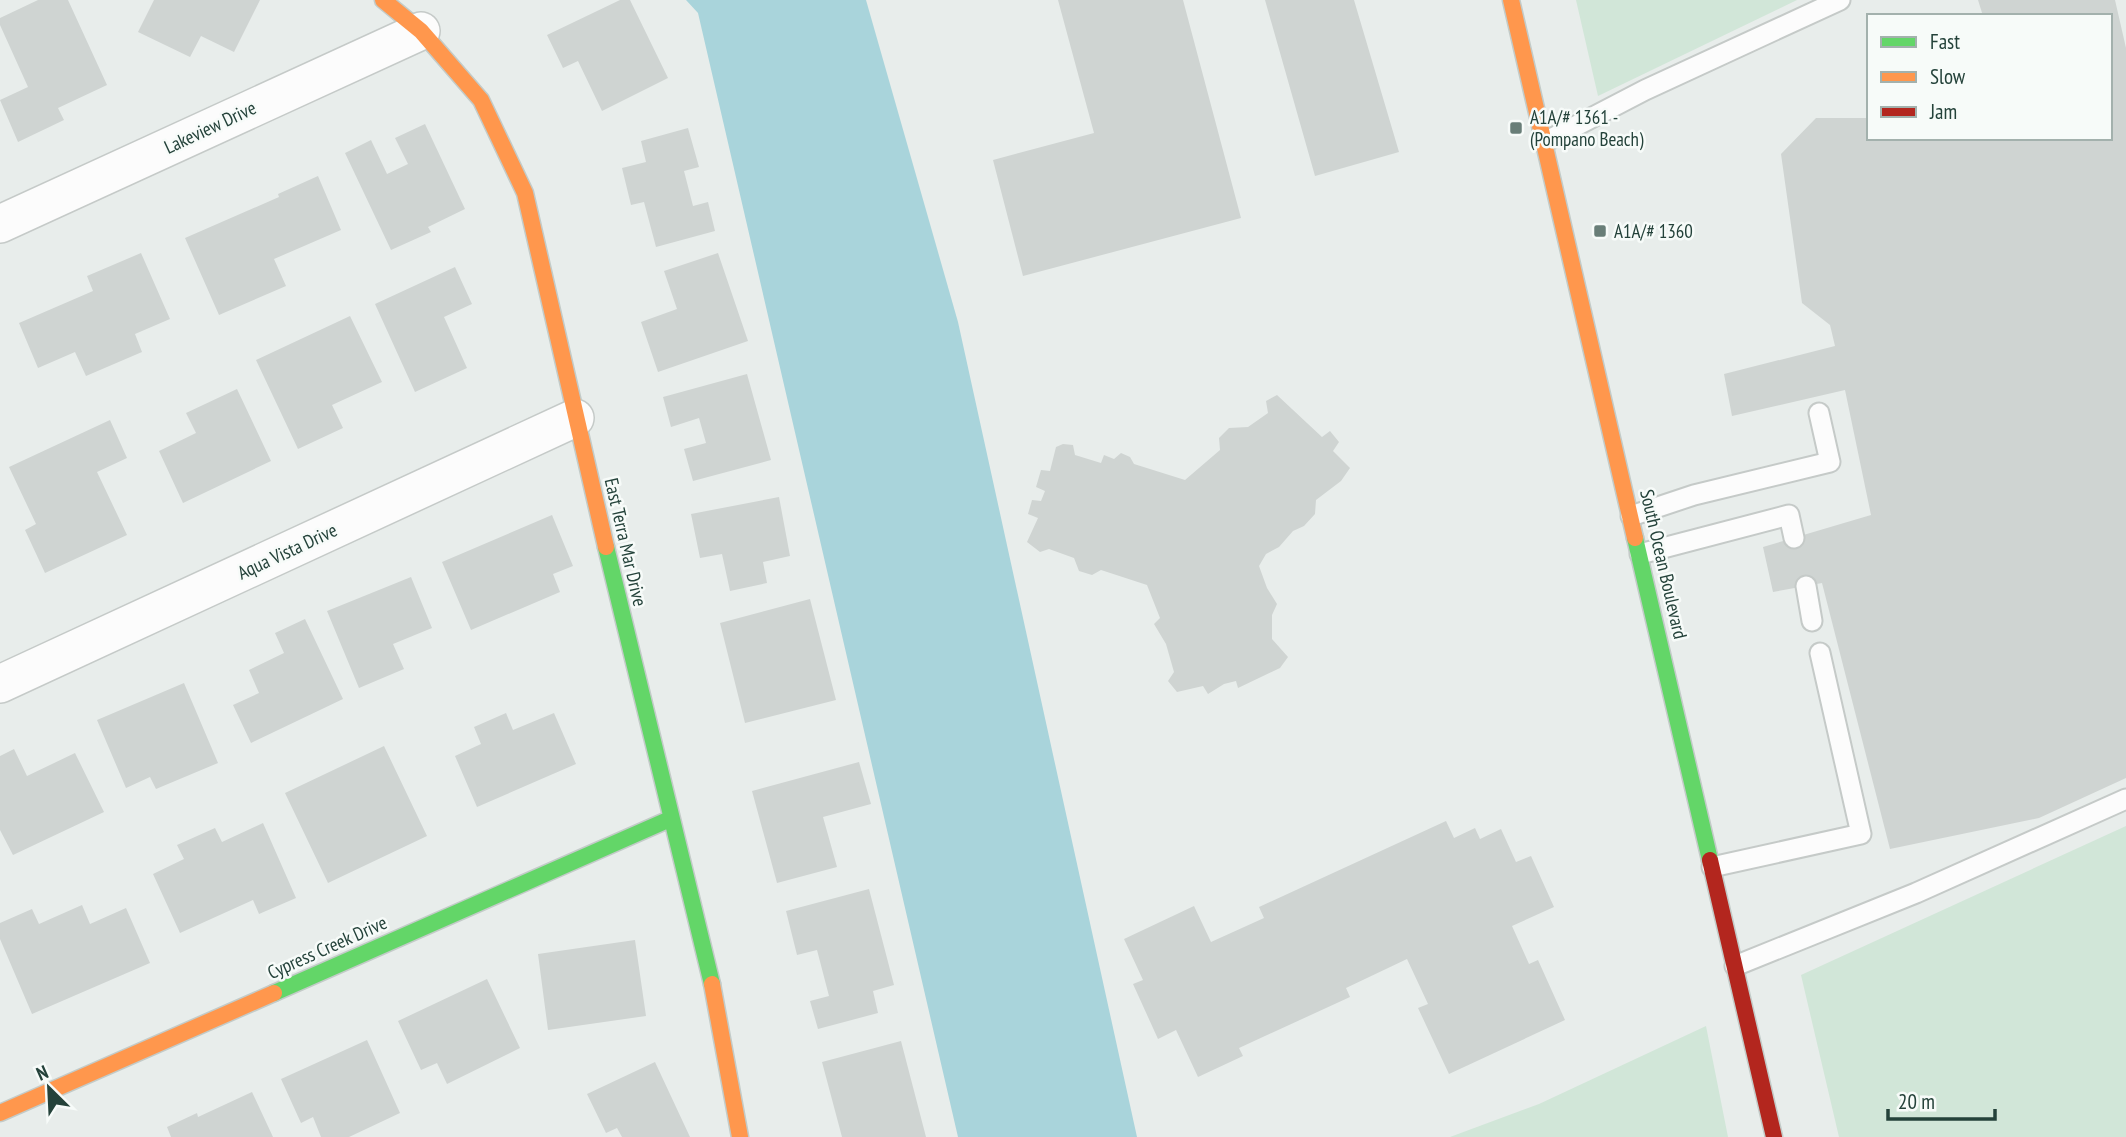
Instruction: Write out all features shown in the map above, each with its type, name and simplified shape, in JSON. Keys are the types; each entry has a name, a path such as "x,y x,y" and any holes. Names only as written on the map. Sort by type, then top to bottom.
{"street":[{"name":"East Terra Mar Drive","path":"383,0 421,31 481,100 525,193 575,418 670,819 717,1004 740,1137"},
{"name":"South Ocean Boulevard","path":"1511,0 1774,1137"},
{"name":"Lakeview Drive","path":"0,224 421,31"},
{"name":"Aqua Vista Drive","path":"0,684 575,418"},
{"name":"Cypress Creek Drive","path":"0,1114 670,819"}],"lane":[{"path":"1545,142 1646,90 1840,0"},
{"path":"1631,516 1694,495 1830,462 1819,413"},
{"path":"1640,554 1789,515 1794,538"},
{"path":"1805,586 1812,621"},
{"path":"1712,867 1861,834 1820,653"},
{"path":"1735,966 1916,893 2126,799"}],"green space":[{"path":"1576,0 1797,0 1598,96"},
{"path":"2126,826 2126,1137 1839,1137 1801,975"},
{"path":"1706,1026 1728,1137 1450,1137 1539,1104"}],"water":[{"path":"686,0 866,0 958,322 1137,1137 958,1137 698,13"}],"building":[{"path":"38,0 68,0 107,85 58,108 64,120 18,142 0,100 28,87 0,25 0,18"},
{"path":"154,0 260,0 234,52 201,36 190,57 138,32"},
{"path":"620,0 630,0 668,78 602,111 578,61 563,68 547,35"},
{"path":"1058,0 1183,0 1241,218 1023,276 993,160 1094,133"},
{"path":"1265,0 1354,0 1399,152 1315,176"},
{"path":"1978,0 2115,0 2126,48 2126,778 2039,818 1890,849 1822,583 1773,592 1763,547 1871,515 1845,390 1732,416 1724,374 1835,346 1830,325 1802,303 1781,154 1816,118 1867,118 1867,140 2112,140 2112,14 1982,14"},
{"path":"425,124 465,209 428,227 431,232 391,250 345,153 371,140 387,174 408,164 395,138"},
{"path":"688,128 699,167 684,171 693,206 708,202 715,231 656,247 644,202 631,205 622,168 646,162 641,141"},
{"path":"318,176 341,230 274,259 286,286 219,315 185,238 279,197 278,194"},
{"path":"141,253 170,319 135,334 142,352 86,376 75,352 38,368 19,323 93,291 87,276"},
{"path":"718,253 748,341 658,372 641,322 677,309 664,271"},
{"path":"455,267 472,304 444,317 467,368 415,392 375,304"},
{"path":"350,316 382,382 332,405 343,428 298,449 256,360"},
{"path":"747,374 771,460 693,481 684,449 706,443 699,418 671,427 663,397"},
{"path":"237,389 271,461 183,503 159,451 196,433 186,413"},
{"path":"1277,395 1322,437 1330,431 1339,442 1333,451 1350,468 1341,481 1316,500 1315,514 1304,526 1293,531 1279,547 1266,554 1259,566 1267,588 1277,604 1272,615 1272,639 1288,657 1280,668 1238,688 1236,681 1224,684 1208,694 1203,686 1177,692 1168,681 1174,672 1166,644 1154,624 1160,618 1147,585 1101,570 1092,575 1079,571 1074,558 1049,549 1040,552 1027,542 1038,518 1028,514 1032,500 1041,501 1045,491 1036,487 1041,470 1050,471 1056,447 1063,444 1073,445 1075,455 1101,463 1104,455 1114,459 1121,453 1130,457 1134,464 1185,480 1220,450 1219,438 1229,428 1248,427 1268,413 1266,401"},
{"path":"110,420 127,458 97,472 127,535 45,573 25,530 36,524 9,467"},
{"path":"779,497 790,556 763,562 767,583 730,591 722,554 700,558 691,514"},
{"path":"552,515 573,566 553,574 560,592 471,630 442,562"},
{"path":"411,577 432,628 393,644 404,669 359,688 327,611"},
{"path":"810,599 836,700 745,723 720,623"},
{"path":"305,619 343,699 251,743 233,705 259,693 249,670 284,653 275,633"},
{"path":"184,683 218,763 156,789 150,777 126,788 97,720"},
{"path":"506,713 513,730 554,713 576,764 477,807 455,756 481,744 474,727"},
{"path":"384,746 427,836 328,883 285,793"},
{"path":"14,749 27,776 75,753 104,812 13,855 0,830 0,756"},
{"path":"859,762 871,804 823,817 837,867 777,883 752,791"},
{"path":"1446,821 1454,838 1475,828 1480,839 1501,829 1516,862 1531,856 1554,907 1512,926 1529,964 1538,960 1565,1020 1449,1074 1418,1008 1428,1004 1407,959 1346,988 1350,997 1239,1048 1243,1056 1198,1077 1176,1030 1158,1039 1133,984 1143,980 1124,939 1194,906 1211,942 1264,918 1259,907"},
{"path":"263,823 296,898 259,914 253,900 180,933 153,874 184,859 177,845 215,828 222,842"},
{"path":"869,889 894,985 873,991 878,1013 818,1029 810,1001 829,996 817,950 797,955 786,911"},
{"path":"82,905 90,924 126,908 150,963 32,1014 0,939 0,923 32,909 39,924"},
{"path":"635,940 646,1016 548,1030 538,954"},
{"path":"487,979 520,1048 447,1084 437,1063 421,1070 398,1021"},
{"path":"367,1040 400,1113 349,1137 321,1137 313,1117 301,1123 281,1079"},
{"path":"901,1041 926,1137 842,1137 822,1062"},
{"path":"655,1062 690,1137 622,1137 617,1128 606,1133 587,1094"},
{"path":"252,1092 273,1137 171,1137 167,1127 197,1113 198,1117"}],"traffic: fast":[{"path":"1635,538 1710,860"},
{"path":"606,547 712,984"},
{"path":"274,993 670,819"}],"traffic: slow":[{"path":"383,0 421,31 481,100 525,193 606,547"},
{"path":"1511,0 1635,538"},
{"path":"712,984 740,1137"},
{"path":"0,1113 274,993"}],"traffic: jam":[{"path":"1710,860 1774,1137"}],"place":[{"name":"A1A/# 1361 - (Pompano Beach)","path":"1516,128"},
{"name":"A1A/# 1360","path":"1600,231"}]}
